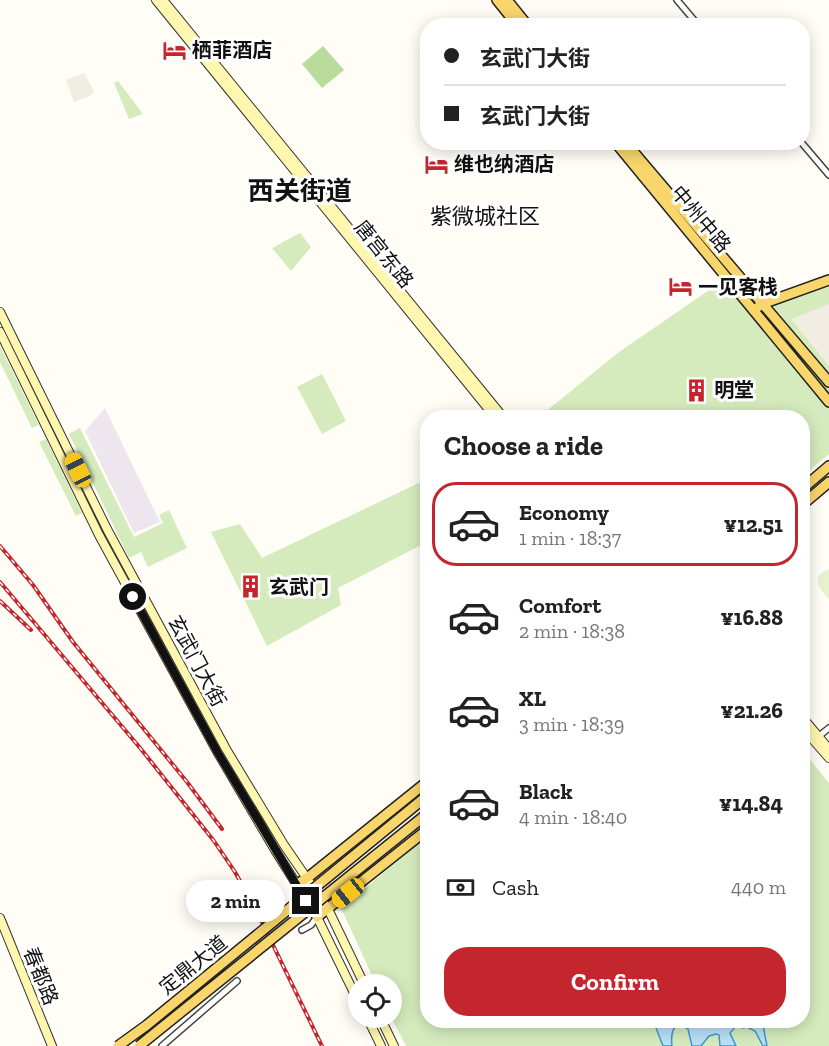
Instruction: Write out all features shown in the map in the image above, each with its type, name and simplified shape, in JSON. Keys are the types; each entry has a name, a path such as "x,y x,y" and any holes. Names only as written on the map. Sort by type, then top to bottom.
{"main road":[{"name":"唐宫东路","path":"156,0 489,410"},
{"name":"唐宫东路","path":"163,0 497,410"},
{"path":"497,0 512,18"},
{"path":"507,0 522,18"},
{"name":"中州中路","path":"622,150 758,308 829,382"},
{"name":"中州中路","path":"631,150 758,308 829,402"},
{"path":"758,308 829,280"},
{"name":"玄武门大街","path":"0,312 112,539 226,749 306,879 328,909 359,974"},
{"name":"玄武门大街","path":"0,332 99,535 218,753 317,917 348,981"},
{"path":"810,482 829,466"},
{"path":"810,498 829,482"},
{"path":"810,726 829,749"},
{"path":"810,736 829,758"},
{"path":"296,885 420,787"},
{"path":"414,792 420,798"},
{"name":"定鼎大道","path":"118,1046 156,1018 420,802"},
{"name":"定鼎大道","path":"139,1046 420,819"},
{"path":"317,917 420,835"},
{"name":"春都路","path":"0,918 52,1046"},
{"name":"春都路","path":"0,931 47,1046"},
{"path":"372,1028 381,1046"},
{"path":"385,1028 394,1046"}],"street":[{"path":"677,0 692,18"},
{"path":"808,150 829,175"},
{"path":"819,736 829,728"},
{"path":"302,930 311,925 317,917"},
{"path":"162,1046 237,981"}],"shaded area":[{"path":"84,73 94,91 90,96 74,102 66,80"},
{"path":"829,304 829,366 791,319"},
{"path":"105,408 160,522 134,533 85,431"}],"green space":[{"path":"323,46 344,70 322,88 302,64"},
{"path":"118,81 143,114 129,119 114,83"},
{"path":"300,233 311,247 291,271 272,248"},
{"path":"829,284 829,454 810,470 810,410 548,410 619,352 715,286 732,298 782,300"},
{"path":"0,346 39,425 32,428 0,362"},
{"path":"322,374 346,421 322,434 297,387"},
{"path":"80,428 134,537 163,523 159,515 169,510 187,548 148,567 141,552 129,558 69,434"},
{"path":"46,439 82,513 76,516 39,442"},
{"path":"420,482 420,546 338,588 341,605 267,646 211,532 240,524 262,558"},
{"path":"829,569 829,600 820,587 818,579 823,572"},
{"path":"810,760 829,783 829,1046 406,1046 397,1028 402,1028 402,974 371,974 341,908 420,843 420,1028 810,1028"}],"water":[{"path":"656,1028 675,1028 672,1046 663,1046"},
{"path":"686,1028 734,1028 730,1033 736,1046 720,1046 719,1035 716,1034 709,1036 701,1046 692,1046"},
{"path":"749,1028 764,1028 767,1046 763,1046 755,1031"}],"railway":[{"path":"0,546 33,585 73,642 187,782 222,829"},
{"path":"0,582 141,749 214,841 235,872 256,910 322,1046"},
{"path":"0,601 31,630"}],"place":[{"name":"栖菲酒店","path":"174,50"},
{"name":"维也纳酒店","path":"436,164"},
{"name":"一见客栈","path":"680,287"},
{"name":"明堂","path":"696,390"},
{"name":"玄武门","path":"251,587"}],"district":[{"name":"西关街道","path":"300,191"},
{"name":"紫微城社区","path":"485,216"}],"route":[{"path":"133,597 218,753 306,901"}]}
